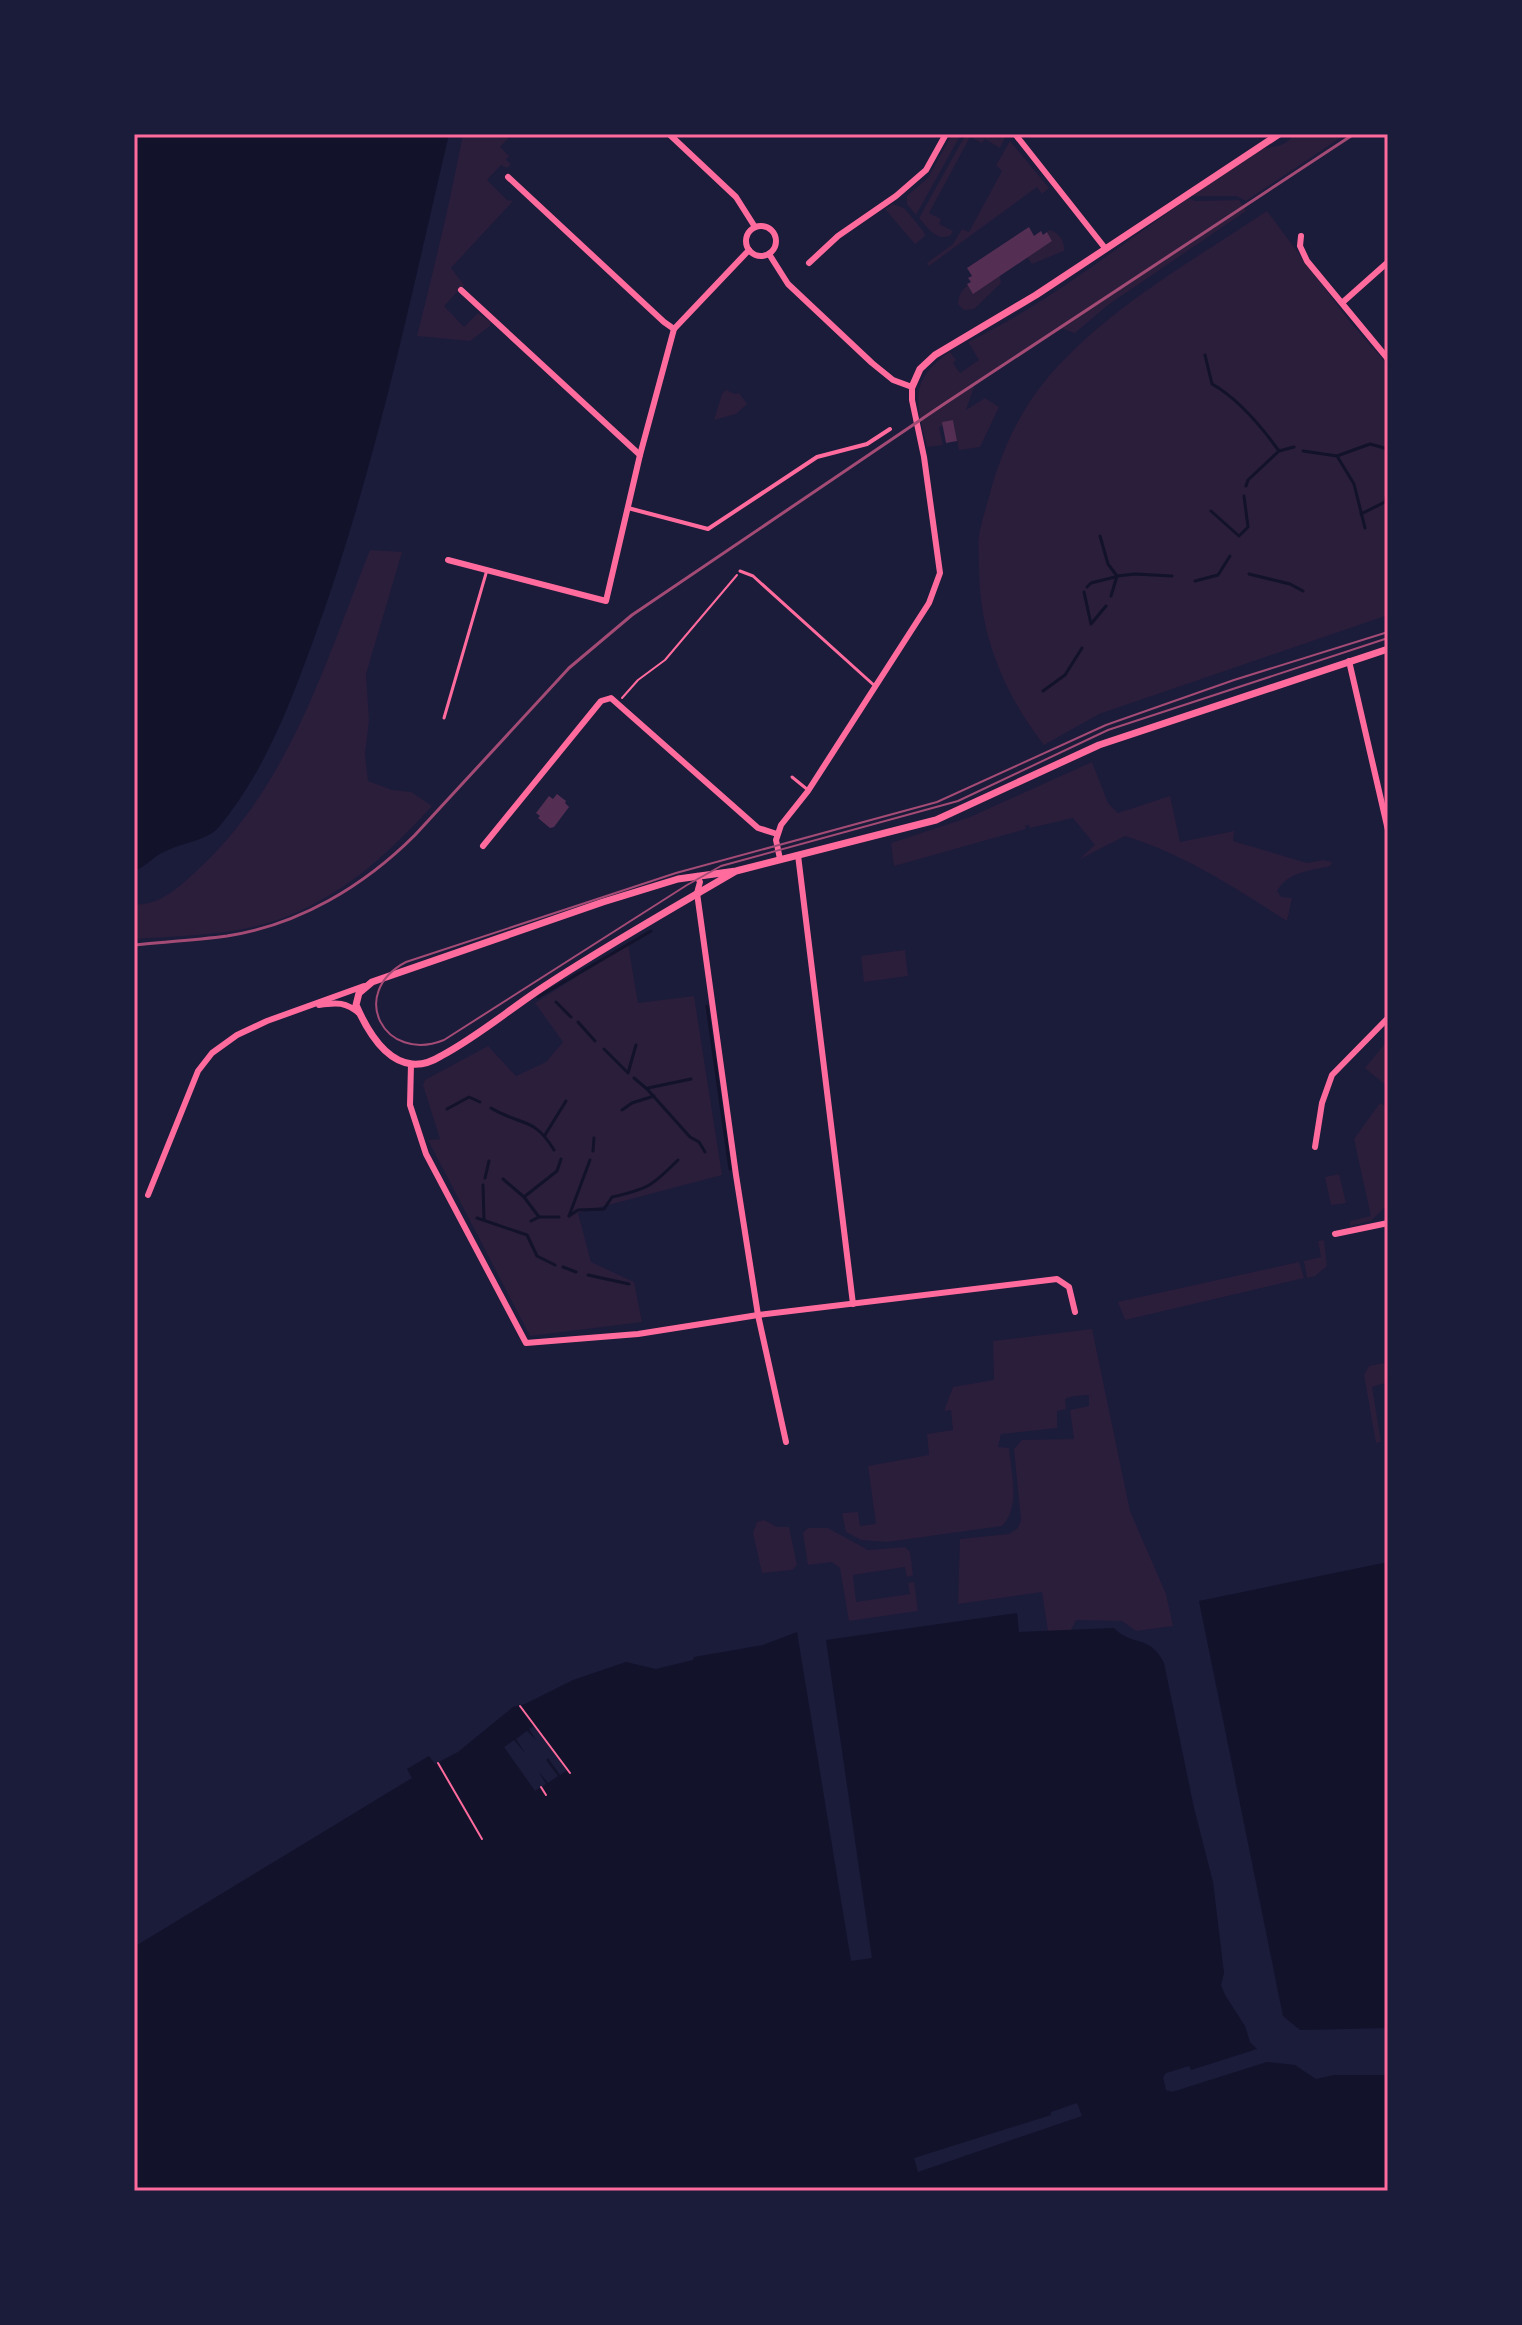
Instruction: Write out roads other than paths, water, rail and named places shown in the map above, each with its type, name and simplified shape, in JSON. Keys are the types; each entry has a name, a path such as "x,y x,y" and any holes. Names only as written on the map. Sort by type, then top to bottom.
{"street":[{"path":"669,134 736,197 755,227"},
{"path":"809,263 838,236 896,196 926,170 946,134"},
{"path":"1015,134 1105,248"},
{"path":"780,859 777,834 929,603 940,573 924,457 912,400 912,387 920,369 935,355 1023,304 1279,134"},
{"path":"508,177 674,329"},
{"path":"755,227 747,237 749,250 757,255 769,254"},
{"path":"755,227 767,227 775,236 776,244 769,254"},
{"path":"1301,236 1300,246 1307,261 1388,359"},
{"path":"448,560 606,601 640,455 674,329 749,250"},
{"path":"769,254 788,284 872,363 893,380 912,387"},
{"path":"1343,302 1388,262"},
{"path":"461,290 640,455"},
{"path":"628,508 708,529 817,457 867,444 890,429"},
{"path":"148,1195 198,1071 212,1053 237,1035 304,1007 603,902 697,876 736,871 936,820 1069,758 1130,734 1388,649"},
{"path":"1349,661 1388,830"},
{"path":"483,846 601,701 611,698 758,828 777,834"},
{"path":"798,855 853,1304"},
{"path":"304,1007 337,1002 350,1005 360,1014 382,1049 391,1056 411,1064 425,1063 477,1035 545,986 736,871"},
{"path":"697,876 736,1175 758,1315 786,1442"},
{"path":"360,1014 356,998 364,986"},
{"path":"1315,1147 1322,1103 1332,1075 1388,1018"},
{"path":"411,1064 410,1105 426,1154 526,1343 638,1334 758,1315 1057,1279 1069,1287 1075,1312"},
{"path":"1335,1234 1388,1223"}],"lane":[{"path":"444,718 487,570"},
{"path":"740,571 753,576 876,687"},
{"path":"792,777 808,791"}],"waterway":[{"path":"1205,355 1212,384 1249,414 1279,451"},
{"path":"1303,451 1337,456 1370,444 1388,449"},
{"path":"1246,486 1248,480 1279,451 1294,447"},
{"path":"1337,456 1354,484 1365,528"},
{"path":"1211,511 1239,536 1248,527 1244,496"},
{"path":"1361,514 1385,502 1386,497"},
{"path":"1100,536 1108,564 1117,576"},
{"path":"1195,581 1218,575 1230,556"},
{"path":"1249,574 1290,584 1303,591"},
{"path":"1111,596 1117,576 1172,576"},
{"path":"1087,587 1091,583 1115,577"},
{"path":"1084,592 1091,624 1106,606"},
{"path":"1043,691 1065,675 1082,648"},
{"path":"538,997 651,931"},
{"path":"556,1002 571,1017"},
{"path":"707,1006 730,1169"},
{"path":"578,1022 595,1041"},
{"path":"604,1049 628,1073 636,1045"},
{"path":"634,1078 690,1137 699,1142 705,1152"},
{"path":"648,1088 691,1079"},
{"path":"622,1110 632,1103 654,1096"},
{"path":"447,1109 469,1097 480,1102"},
{"path":"545,1135 566,1101"},
{"path":"491,1108 533,1127 554,1150"},
{"path":"593,1151 594,1138"},
{"path":"524,1197 557,1171 561,1159"},
{"path":"569,1216 590,1160"},
{"path":"569,1216 578,1210 604,1209 612,1197 649,1185 678,1160"},
{"path":"485,1178 489,1161"},
{"path":"503,1179 524,1197 539,1217"},
{"path":"483,1185 484,1220"},
{"path":"531,1221 539,1217 559,1217"},
{"path":"477,1218 527,1235 537,1256 555,1265"},
{"path":"563,1267 576,1272"},
{"path":"588,1275 629,1284"}],"tram line":[{"path":"1388,632 1234,680 1106,725 937,802 676,873 406,962 388,975 379,991 376,1007 380,1022 390,1034 404,1042 423,1045 444,1040 721,866 958,801 1108,730 1388,638"}],"railway":[{"path":"134,945 254,931 305,913 352,886 415,835 569,668 632,615 944,404 1354,134"}]}
